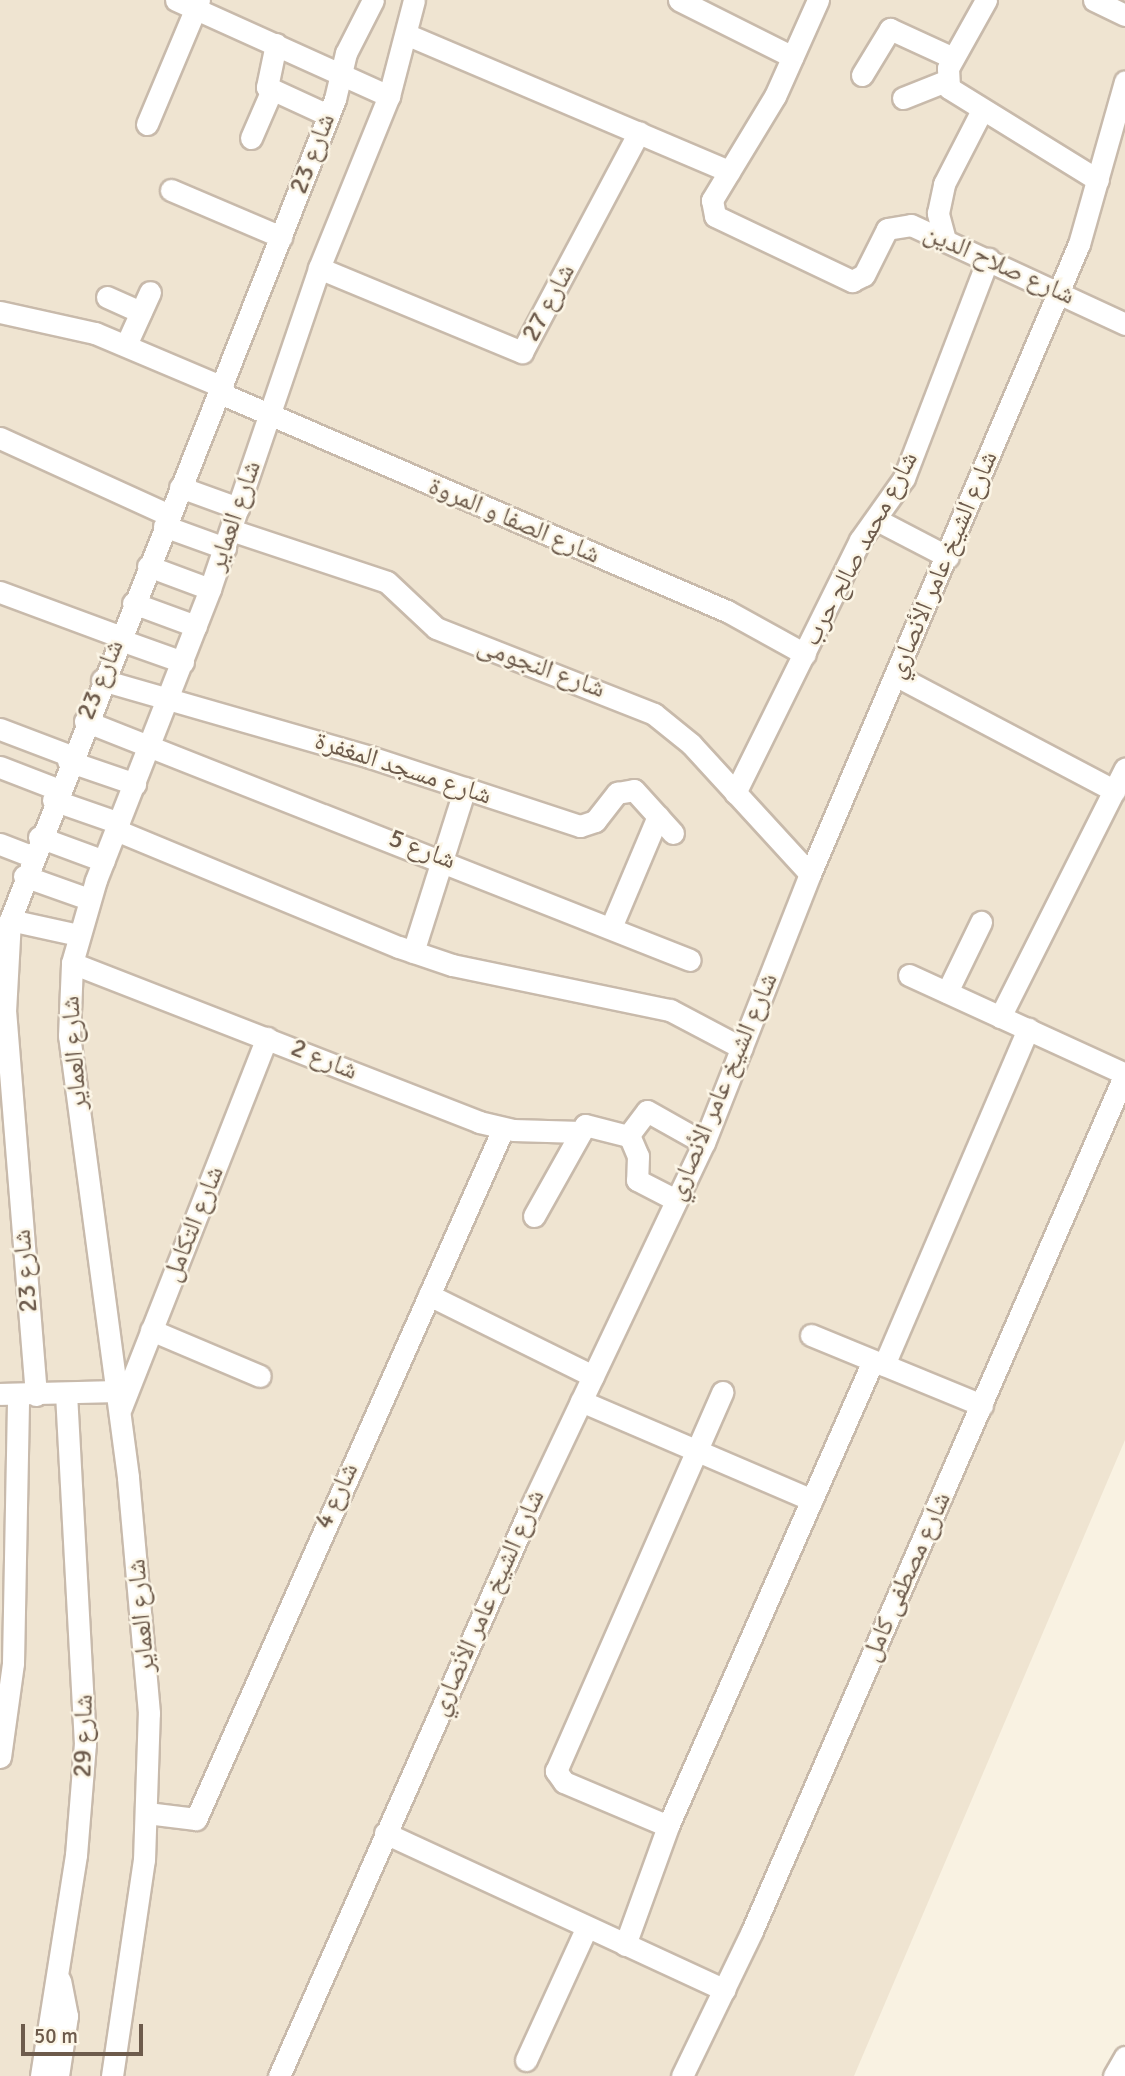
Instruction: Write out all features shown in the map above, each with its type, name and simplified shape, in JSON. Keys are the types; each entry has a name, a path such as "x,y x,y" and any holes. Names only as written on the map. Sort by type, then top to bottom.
{"street":[{"name":"شارع 23","path":"0,1757 8,1534 18,1395 5,1012 10,920 55,794 222,390 328,115 341,73 373,0"},
{"name":"شارع العماير","path":"112,2076 147,1813 147,1664 119,1400 69,1036 72,963 89,898 151,746 210,589 319,268 389,96 408,35 414,0"},
{"path":"679,0 793,57"},
{"path":"408,35 729,171 793,57 818,0"},
{"path":"946,81 953,58 986,0"},
{"path":"1094,0 1125,15"},
{"path":"147,124 190,3 389,96"},
{"path":"862,75 890,29 953,58"},
{"path":"275,44 265,80 271,92 328,115"},
{"path":"903,98 946,81"},
{"path":"946,81 982,110 1098,180"},
{"name":"شارع الشيخ عامر الأنصاري","path":"279,2076 385,1833 581,1401 704,1143 810,874 1060,291 1098,180 1125,81"},
{"path":"251,138 271,92"},
{"path":"945,240 938,213 944,184 982,110"},
{"name":"شارع 27","path":"319,268 522,352 639,132"},
{"name":"شارع صلاح الدين","path":"729,171 712,201 715,216 845,281 864,275 893,224 945,240 1060,291 1125,324"},
{"path":"171,190 281,237"},
{"name":"شارع محمد صالح حرب","path":"735,793 860,540 877,520 904,478 988,259"},
{"path":"126,345 150,292"},
{"path":"107,297 141,312"},
{"name":"شارع الصفا و المروة","path":"0,312 75,326 126,345 269,415 727,611 805,654"},
{"name":"شارع النجومى","path":"0,438 167,520 387,582 436,628 634,703 691,744 810,874"},
{"path":"180,487 238,508"},
{"path":"877,520 948,556"},
{"path":"148,566 210,589"},
{"path":"0,592 183,662"},
{"path":"132,604 196,626"},
{"path":"897,676 1115,791"},
{"name":"شارع مسجد المغفرة","path":"102,680 465,788 585,827 628,789 673,833"},
{"name":"شارع 5","path":"85,721 612,925 690,960"},
{"path":"0,729 135,784"},
{"path":"0,767 118,827 413,952 670,1010 742,1048"},
{"path":"1000,1017 1125,769"},
{"path":"413,952 465,788"},
{"path":"612,925 658,816"},
{"path":"0,844 35,846 104,861"},
{"path":"24,876 89,898"},
{"path":"10,920 78,934"},
{"path":"947,992 981,922"},
{"name":"شارع 2","path":"72,963 503,1129 580,1132 590,1124 629,1135"},
{"path":"909,975 1125,1074"},
{"path":"625,1945 668,1826 812,1500 879,1363 1028,1029"},
{"name":"شارع التكامل","path":"119,1400 151,1331 267,1038"},
{"name":"شارع مصطفى كامل","path":"682,2076 725,1990 1125,1074"},
{"path":"676,1200 637,1180 637,1148 629,1135 647,1111 704,1143"},
{"name":"شارع 4","path":"147,1813 196,1819 503,1129"},
{"path":"534,1216 580,1132"},
{"path":"429,1295 593,1376"},
{"path":"151,1331 260,1376"},
{"path":"811,1335 982,1405"},
{"path":"668,1826 564,1782 556,1771 722,1392"},
{"path":"18,1395 66,1394 119,1400"},
{"name":"شارع 29","path":"41,2076 57,1976 85,1744 66,1394"},
{"path":"581,1401 812,1500"},
{"path":"385,1833 725,1990"},
{"path":"526,2060 587,1927"},
{"path":"57,1976 67,2002 58,2076"},
{"path":"1114,2076 1125,2057"}],"shaded area":[{"path":"0,0 1125,0 1125,1440 854,2076 0,2076"}]}
